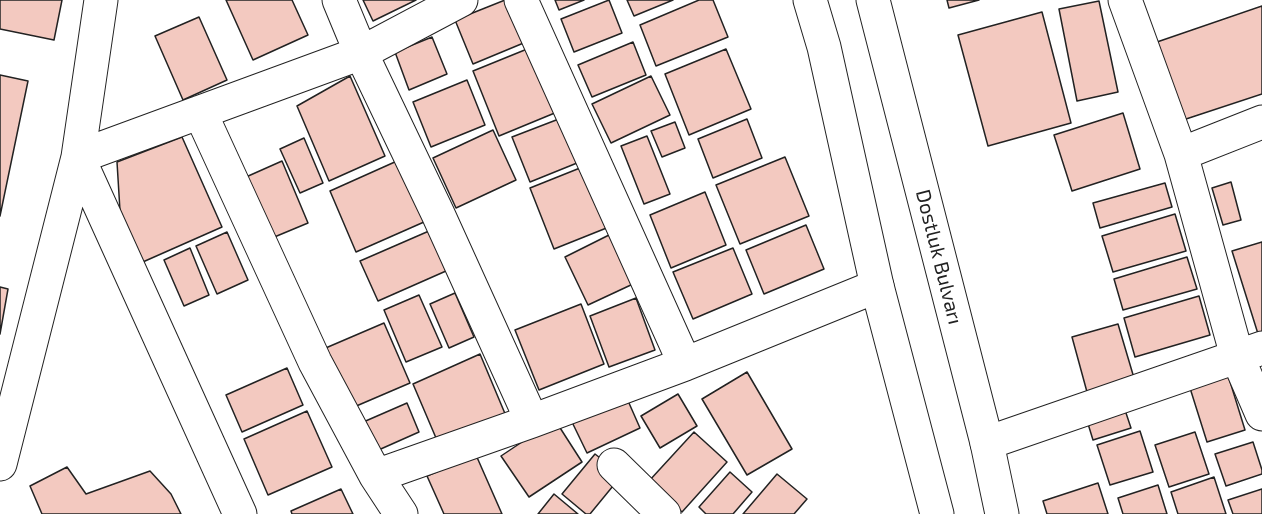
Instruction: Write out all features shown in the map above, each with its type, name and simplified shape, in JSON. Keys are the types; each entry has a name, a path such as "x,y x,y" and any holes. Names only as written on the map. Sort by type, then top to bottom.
{"street":[{"path":"0,464 78,157 100,0"},
{"path":"339,0 361,53 438,214 532,422"},
{"path":"78,157 361,53 461,0"},
{"path":"521,0 685,364"},
{"path":"810,0 824,47 877,285 937,514"},
{"name":"Dostluk Bulvarı","path":"873,0 987,443 1002,514"},
{"path":"1125,0 1250,352 1262,414"},
{"path":"200,112 315,362 395,512"},
{"path":"1181,154 1262,122"},
{"path":"78,157 240,514"},
{"path":"376,476 532,422 685,364 877,285"},
{"path":"987,443 1250,352"},
{"path":"614,465 664,514"}],"building":[{"path":"0,0 62,0 54,40 0,29"},
{"path":"226,0 292,0 308,35 253,60"},
{"path":"363,0 416,0 373,21"},
{"path":"505,0 526,42 473,64 455,20"},
{"path":"555,0 584,0 559,10"},
{"path":"609,0 622,33 574,52 561,19"},
{"path":"627,0 673,0 634,16"},
{"path":"699,0 713,0 728,37 656,66 640,25"},
{"path":"947,0 979,0 949,8"},
{"path":"1099,1 1118,92 1077,101 1059,9"},
{"path":"1262,6 1262,94 1183,120 1157,42"},
{"path":"1042,12 1071,123 988,146 958,35"},
{"path":"199,17 227,80 183,100 155,36"},
{"path":"432,37 447,74 409,90 395,52"},
{"path":"633,42 646,75 592,97 578,65"},
{"path":"537,45 562,110 499,136 473,71"},
{"path":"726,49 751,109 689,135 665,74"},
{"path":"0,75 28,81 0,216"},
{"path":"350,76 385,156 329,181 297,106"},
{"path":"651,76 670,115 611,143 592,104"},
{"path":"467,80 485,125 431,147 413,102"},
{"path":"1123,113 1140,169 1072,191 1054,135"},
{"path":"564,117 582,161 530,182 512,137"},
{"path":"747,119 762,158 713,178 698,139"},
{"path":"675,122 685,148 662,157 651,131"},
{"path":"493,130 516,180 456,208 433,158"},
{"path":"647,136 670,194 644,204 621,146"},
{"path":"182,137 222,227 136,265 121,227 117,162"},
{"path":"304,138 323,183 300,193 280,149"},
{"path":"785,157 809,216 740,244 716,185"},
{"path":"282,161 308,223 272,238 246,177"},
{"path":"397,161 424,222 356,252 330,191"},
{"path":"585,166 609,227 554,249 530,188"},
{"path":"1231,182 1241,220 1223,225 1212,188"},
{"path":"1165,183 1172,207 1100,228 1093,203"},
{"path":"705,192 726,245 671,268 650,215"},
{"path":"1175,214 1186,251 1113,272 1102,236"},
{"path":"806,225 824,269 764,294 746,250"},
{"path":"429,231 446,271 378,301 360,261"},
{"path":"227,232 248,280 217,294 196,246"},
{"path":"609,235 633,284 588,305 565,257"},
{"path":"1262,242 1262,336 1259,337 1232,251"},
{"path":"190,248 209,295 184,306 164,260"},
{"path":"733,248 752,294 693,319 673,272"},
{"path":"1187,257 1197,289 1123,310 1114,279"},
{"path":"0,287 8,289 0,334"},
{"path":"455,293 474,337 449,348 430,304"},
{"path":"419,295 442,347 406,362 384,310"},
{"path":"1199,296 1210,335 1135,357 1124,318"},
{"path":"636,298 655,350 609,367 590,316"},
{"path":"581,304 604,364 539,390 515,330"},
{"path":"384,323 410,383 347,410 321,350"},
{"path":"1118,324 1134,378 1087,392 1072,337"},
{"path":"480,354 506,416 439,445 413,384"},
{"path":"287,368 303,405 242,432 226,395"},
{"path":"747,372 792,449 747,475 702,399"},
{"path":"1228,375 1245,430 1207,442 1190,388"},
{"path":"625,394 640,428 587,453 571,420"},
{"path":"678,394 697,426 660,448 641,416"},
{"path":"1122,401 1131,428 1093,440 1085,414"},
{"path":"407,403 419,432 374,452 361,423"},
{"path":"307,411 332,467 268,495 244,439"},
{"path":"555,420 582,462 529,497 501,456"},
{"path":"1140,431 1153,472 1110,485 1097,445"},
{"path":"694,432 727,462 682,512 649,481"},
{"path":"1195,432 1209,474 1169,487 1155,445"},
{"path":"1253,442 1262,474 1226,486 1215,454"},
{"path":"595,454 622,475 590,514 586,514 562,494"},
{"path":"476,455 502,514 444,514 427,476"},
{"path":"67,467 86,494 150,471 171,494 181,514 42,514 30,486"},
{"path":"730,472 752,492 733,514 706,514 699,507"},
{"path":"777,474 807,499 794,514 743,514"},
{"path":"1214,477 1226,514 1178,514 1171,492"},
{"path":"1098,483 1108,514 1047,514 1043,501"},
{"path":"1158,485 1167,514 1123,514 1118,498"},
{"path":"341,489 353,514 292,514 291,511"},
{"path":"1262,489 1262,514 1233,514 1228,500"},
{"path":"554,494 578,514 538,514"}]}
